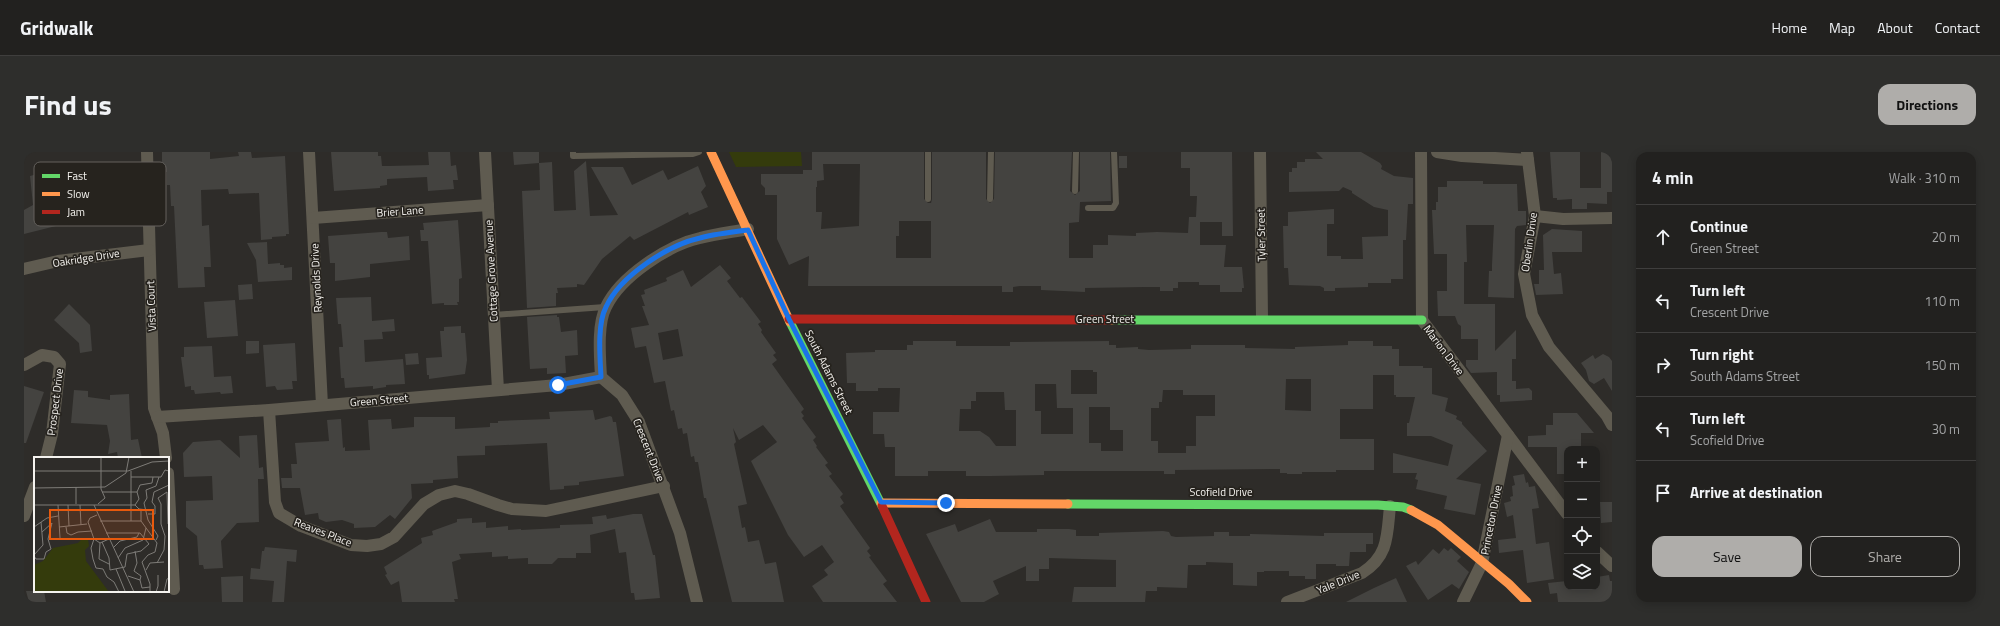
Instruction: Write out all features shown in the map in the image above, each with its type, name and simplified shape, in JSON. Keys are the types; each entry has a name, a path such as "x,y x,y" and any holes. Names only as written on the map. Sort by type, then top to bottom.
{"street":[{"name":"Vista Court","path":"147,152 147,162"},
{"name":"Reynolds Drive","path":"309,152 322,405"},
{"name":"Cottage Grove Avenue","path":"485,152 498,390"},
{"name":"South Adams Street","path":"711,152 789,319 881,502 925,601"},
{"name":"Tyler Street","path":"1260,152 1262,318"},
{"name":"Marion Drive","path":"1421,152 1422,320 1564,510"},
{"path":"1437,152 1462,156 1527,156"},
{"name":"Oberlin Drive","path":"1527,156 1535,216 1524,274 1532,315 1549,347 1612,425"},
{"name":"Brier Lane","path":"313,218 488,204"},
{"path":"1535,216 1563,219 1612,218"},
{"name":"Vista Court","path":"148,226 154,408 162,433 166,457"},
{"path":"601,377 600,337 605,307 616,292 633,274 658,256 699,238 748,230"},
{"name":"Oakridge Drive","path":"24,269 58,261 148,250"},
{"name":"Green Street","path":"789,319 1262,318 1422,320"},
{"name":"Prospect Drive","path":"24,365 42,355 54,357 60,364 52,434 46,457"},
{"name":"Green Street","path":"157,417 269,410 558,385 601,377"},
{"name":"Crescent Drive","path":"601,377 622,395 639,422 664,486 680,533 697,602"},
{"name":"Reaves Place","path":"269,410 274,502 279,513 301,526 351,545 381,544 394,537 424,504 439,495 455,491 512,508 546,511 664,486"},
{"name":"Princeton Drive","path":"1463,602 1482,563 1508,435"},
{"path":"24,516 34,490"},
{"path":"169,492 174,588"},
{"name":"Scofield Drive","path":"881,502 1403,507 1418,513 1431,521 1509,584 1527,602"},
{"name":"Yale Drive","path":"1287,602 1362,573 1372,566 1382,555 1386,542 1390,506"},
{"path":"1599,554 1612,566"}],"lane":[{"path":"573,152 573,156 693,154 699,152"},
{"path":"928,152 928,199"},
{"path":"990,200 991,152"},
{"path":"1075,191 1076,152"},
{"path":"1088,208 1113,208 1116,203 1114,152"},
{"path":"494,316 605,307"}],"green space":[{"path":"729,152 801,152 802,166 736,167"}],"building":[{"path":"162,152 210,152 210,159 239,156 238,152 251,152 252,158 285,156 289,234 286,234 286,236 272,237 272,239 261,240 259,193 229,194 228,189 201,190 202,226 209,225 211,267 204,267 205,287 178,288 174,206 171,206 170,185 167,185 166,162 162,162"},
{"path":"331,152 378,152 378,156 381,156 382,166 389,166 429,165 428,152 450,152 451,166 456,165 458,180 453,180 454,189 428,191 427,177 387,179 387,185 380,186 380,188 334,191"},
{"path":"513,152 539,152 539,163 514,165"},
{"path":"812,152 924,152 924,199 928,203 931,203 932,152 986,152 986,199 990,203 994,199 995,152 1072,152 1070,191 1075,195 1080,191 1080,152 1110,152 1111,201 1080,202 1079,222 1069,223 1069,258 1093,258 1093,245 1108,245 1108,235 1136,236 1136,233 1157,232 1188,233 1189,217 1196,217 1197,196 1190,196 1190,168 1181,168 1181,152 1232,152 1233,236 1222,236 1222,222 1200,222 1200,245 1226,245 1224,267 1242,267 1244,288 1242,288 1242,292 1220,292 1220,285 1199,285 1199,282 1178,282 1178,288 1173,288 1173,291 1160,291 1160,287 1144,287 1085,288 1085,292 1041,290 1041,286 1013,287 1013,292 1002,292 1002,286 808,286 809,256 789,265 777,239 777,195 765,195 765,188 761,184 761,174 803,174 803,170 812,170","holes":["823,164 860,164 859,226 821,229 822,212 816,212 816,187 817,181 824,180","899,221 931,221 931,258 896,258 896,236 899,236"]},
{"path":"1316,152 1361,152 1380,163 1382,166 1381,169 1394,176 1413,178 1413,204 1408,204 1406,240 1403,240 1403,279 1391,279 1391,283 1368,283 1368,287 1335,288 1335,291 1324,291 1324,288 1320,286 1289,285 1288,268 1284,268 1283,226 1288,226 1288,212 1334,209 1334,224 1327,224 1327,256 1341,256 1341,259 1363,259 1362,237 1388,236 1388,210 1374,207 1352,193 1352,191 1343,187 1339,191 1289,192 1289,172 1292,172 1292,168 1297,168 1297,162 1305,162 1305,159 1323,159"},
{"path":"1550,152 1580,152 1580,188 1601,188 1601,152 1612,152 1612,192 1607,192 1607,204 1587,203 1587,209 1572,209 1572,199 1557,200 1557,198 1553,198"},
{"path":"1119,156 1127,156 1127,168 1119,168"},
{"path":"586,161 590,216 618,215 591,167 623,167 632,185 663,170 668,180 698,166 706,186 701,192 708,207 689,215 688,212 634,240 630,236 602,259 584,285 577,284 577,287 557,288 558,293 556,293 556,306 527,308 522,191 540,190 539,163 552,162 554,211 576,210 574,171"},
{"path":"34,175 34,226 56,226 24,234 24,210 33,205 30,176"},
{"path":"1447,181 1483,181 1483,184 1517,184 1518,211 1526,211 1526,225 1517,226 1515,229 1514,298 1488,297 1489,271 1492,271 1494,225 1466,225 1467,262 1464,262 1464,304 1495,304 1495,351 1516,330 1516,359 1512,359 1512,381 1516,381 1516,389 1529,388 1532,391 1532,400 1500,402 1500,395 1497,395 1497,372 1471,373 1466,366 1466,360 1478,360 1478,339 1461,339 1461,326 1458,324 1455,316 1438,316 1437,291 1447,291 1447,254 1434,254 1432,210 1436,210 1436,202 1438,202 1438,187 1447,187"},
{"path":"458,220 462,278 459,279 459,302 457,302 458,305 444,305 444,303 432,304 428,241 421,241 420,230 424,230 423,223"},
{"path":"1552,229 1582,231 1582,252 1552,252 1554,274 1561,273 1563,294 1536,295 1534,284 1539,284 1539,270 1544,270 1543,235"},
{"path":"387,232 388,238 409,236 410,260 370,264 370,277 335,281 335,263 330,263 328,236"},
{"path":"267,242 268,264 280,263 280,265 284,265 284,268 292,267 292,280 258,282 256,260 247,243"},
{"path":"720,265 731,278 727,281 740,298 742,297 761,322 758,324 762,330 761,332 776,353 773,355 777,360 772,364 804,409 801,412 804,416 802,418 816,437 813,440 817,446 816,447 828,463 825,465 832,474 829,476 843,494 840,497 844,503 840,506 870,548 867,551 871,556 869,557 887,581 883,584 897,602 823,602 812,586 828,575 824,570 834,562 822,545 804,557 788,535 751,461 777,442 763,425 739,440 733,428 736,442 734,444 747,504 738,506 742,528 745,527 748,542 759,540 765,564 776,562 784,602 732,602 706,498 704,498 698,462 695,462 694,456 691,457 687,433 683,434 682,428 678,429 674,410 671,411 665,381 654,383 646,346 635,348 631,328 649,325 642,306 645,306 641,295 645,294 644,290 667,281 666,278 683,270 691,287","holes":["678,329 683,356 663,360 658,333"]},
{"path":"252,284 253,299 239,300 238,285"},
{"path":"371,297 372,321 394,319 395,331 382,332 383,339 364,340 365,362 403,359 405,384 386,385 386,387 373,389 373,386 345,388 344,378 341,378 339,347 343,347 341,324 338,324 336,298"},
{"path":"235,300 238,336 207,338 204,302"},
{"path":"69,304 90,325 92,351 80,353 79,343 54,320"},
{"path":"557,315 557,317 559,317 561,332 577,330 578,355 565,356 566,373 547,374 547,368 530,369 527,317"},
{"path":"461,326 461,333 465,333 467,360 465,374 429,379 429,375 427,375 426,358 442,357 440,331 444,331 444,327"},
{"path":"246,341 259,341 259,353 246,354"},
{"path":"913,341 956,341 956,346 1010,346 1010,342 1109,341 1109,345 1116,345 1116,348 1138,347 1138,349 1149,350 1191,349 1191,345 1245,345 1245,348 1295,349 1295,347 1348,345 1348,341 1373,341 1373,346 1392,346 1392,349 1399,349 1399,366 1423,366 1423,368 1432,368 1432,394 1448,398 1445,411 1457,416 1456,419 1462,422 1462,424 1487,451 1456,479 1481,484 1475,515 1444,509 1447,496 1416,489 1418,480 1415,479 1417,473 1393,473 1393,453 1448,466 1453,445 1431,436 1407,436 1407,423 1409,423 1415,397 1396,397 1396,395 1394,395 1394,375 1373,375 1373,409 1340,409 1340,439 1374,439 1374,470 1336,470 1336,472 1302,472 1302,474 1280,473 1280,469 1175,470 1175,474 1164,474 1164,471 1044,471 1044,475 990,476 966,476 966,471 928,471 928,476 895,476 895,447 885,447 884,434 873,434 873,412 899,412 900,388 878,388 878,391 856,391 856,383 847,383 846,353 875,352 875,350 907,350 907,345 913,345","holes":["1071,370 1093,370 1093,372 1097,372 1097,394 1071,394","1286,379 1311,379 1311,411 1285,410","1035,384 1056,384 1057,408 1073,408 1073,434 1041,434 1041,411 1035,411","1163,390 1183,390 1183,395 1215,395 1215,416 1196,416 1196,446 1186,446 1186,453 1158,453 1158,441 1151,441 1151,408 1159,408 1159,402 1162,402","976,392 1004,392 1005,410 1016,410 1016,446 996,446 989,437 980,431 959,431 960,409 971,409 971,401 976,401","1089,407 1110,407 1110,430 1123,430 1123,451 1101,451 1101,443 1089,443"]},
{"path":"295,343 297,381 292,381 293,389 277,390 275,386 266,387 263,345"},
{"path":"212,346 214,377 231,376 233,393 221,394 220,392 195,394 194,390 191,390 191,386 185,387 181,357 184,357 184,347"},
{"path":"418,353 419,364 406,365 405,354"},
{"path":"1603,354 1609,357 1612,361 1612,391 1604,378 1594,384 1589,381 1586,370 1581,363 1593,355 1595,359"},
{"path":"24,386 44,392 26,443 24,443"},
{"path":"74,390 88,391 88,397 110,400 110,395 129,394 131,440 138,439 142,457 118,457 117,452 108,454 110,441 107,425 71,423"},
{"path":"593,410 595,420 610,416 612,417 613,422 616,422 624,476 579,482 579,485 564,486 564,489 550,490 547,443 485,446 485,455 457,456 458,478 433,480 433,483 411,484 412,498 395,519 390,515 375,527 354,528 354,524 342,520 326,522 319,519 318,513 305,515 300,488 282,488 281,478 292,478 291,464 297,464 295,443 329,441 327,420 341,419 343,448 345,447 345,451 370,450 368,420 391,419 392,429 414,427 414,417 455,417 455,429 490,427 490,423 498,423 498,421 550,419 549,412"},
{"path":"1553,413 1577,413 1594,433 1581,433 1581,446 1564,446 1564,474 1557,474 1557,447 1528,447 1528,436 1546,435 1546,425 1553,425"},
{"path":"257,435 259,468 263,467 264,479 258,479 259,522 237,523 221,541 223,568 204,569 203,565 199,565 197,536 186,527 186,501 213,500 212,476 184,477 183,453 193,442 220,440 240,458 239,436"},
{"path":"1524,474 1526,483 1528,482 1529,487 1535,486 1539,508 1532,509 1536,544 1549,542 1554,579 1527,583 1523,550 1499,553 1498,540 1516,538 1513,515 1507,517 1504,503 1511,501 1510,497 1513,496 1512,486 1515,485 1513,476"},
{"path":"1600,502 1612,502 1612,522 1601,523"},
{"path":"633,514 642,514 653,555 655,555 660,598 635,600 634,593 631,593 626,552 619,553 615,529 590,535 591,553 576,553 576,558 558,558 552,564 528,564 528,558 508,559 508,556 492,557 492,552 459,554 461,559 452,562 458,599 454,599 455,602 402,602 399,581 391,585 385,575 387,574 384,567 422,543 421,538 433,535 432,531 457,522 457,519 472,518 472,523 486,522 486,528 508,526 508,530 521,530 560,528 560,525 593,524 592,517 606,515 607,519"},
{"path":"990,519 996,532 1037,532 1037,529 1069,529 1076,530 1076,536 1099,536 1099,533 1163,531 1169,532 1171,536 1176,537 1214,536 1214,532 1229,532 1229,536 1250,536 1250,534 1324,536 1324,533 1373,533 1373,544 1366,544 1366,552 1350,552 1349,566 1336,566 1336,564 1316,564 1316,579 1305,579 1305,576 1289,576 1289,571 1264,571 1257,572 1257,586 1233,585 1233,563 1206,562 1206,565 1188,565 1187,588 1157,587 1157,591 1146,591 1145,602 1072,602 1074,587 1116,587 1116,560 1049,558 1049,569 1039,569 1039,581 1026,581 1026,566 993,581 999,594 984,602 961,602 926,534 955,524 958,532"},
{"path":"265,547 297,550 296,562 287,561 284,602 272,602 274,581 250,579 251,568 260,569 262,551 264,551"},
{"path":"1444,548 1448,551 1451,548 1461,557 1457,561 1469,572 1459,589 1452,584 1428,600 1406,566 1416,561 1418,565 1433,549 1439,554"},
{"path":"1609,575 1610,581 1612,581 1612,602 1558,602 1557,593 1550,594 1548,583 1564,581 1564,590 1600,590 1600,576"},
{"path":"243,576 243,602 222,602 221,577"},
{"path":"1396,578 1407,602 1346,602 1374,588"},
{"path":"26,591 44,592 46,602 29,602"}],"traffic: fast":[{"path":"1112,320 1422,320"},
{"path":"790,322 882,506"},
{"path":"1068,504 1378,505 1403,507 1411,510"}],"traffic: slow":[{"path":"711,152 790,322"},
{"path":"881,503 1068,504"},
{"path":"1411,510 1438,525 1509,584 1527,602"}],"traffic: jam":[{"path":"789,319 1112,320"},
{"path":"882,506 926,602"}],"route":[{"path":"558,385 601,377 600,337 605,307 616,292 633,274 658,256 699,238 748,230 789,319 881,502 946,503"}]}
